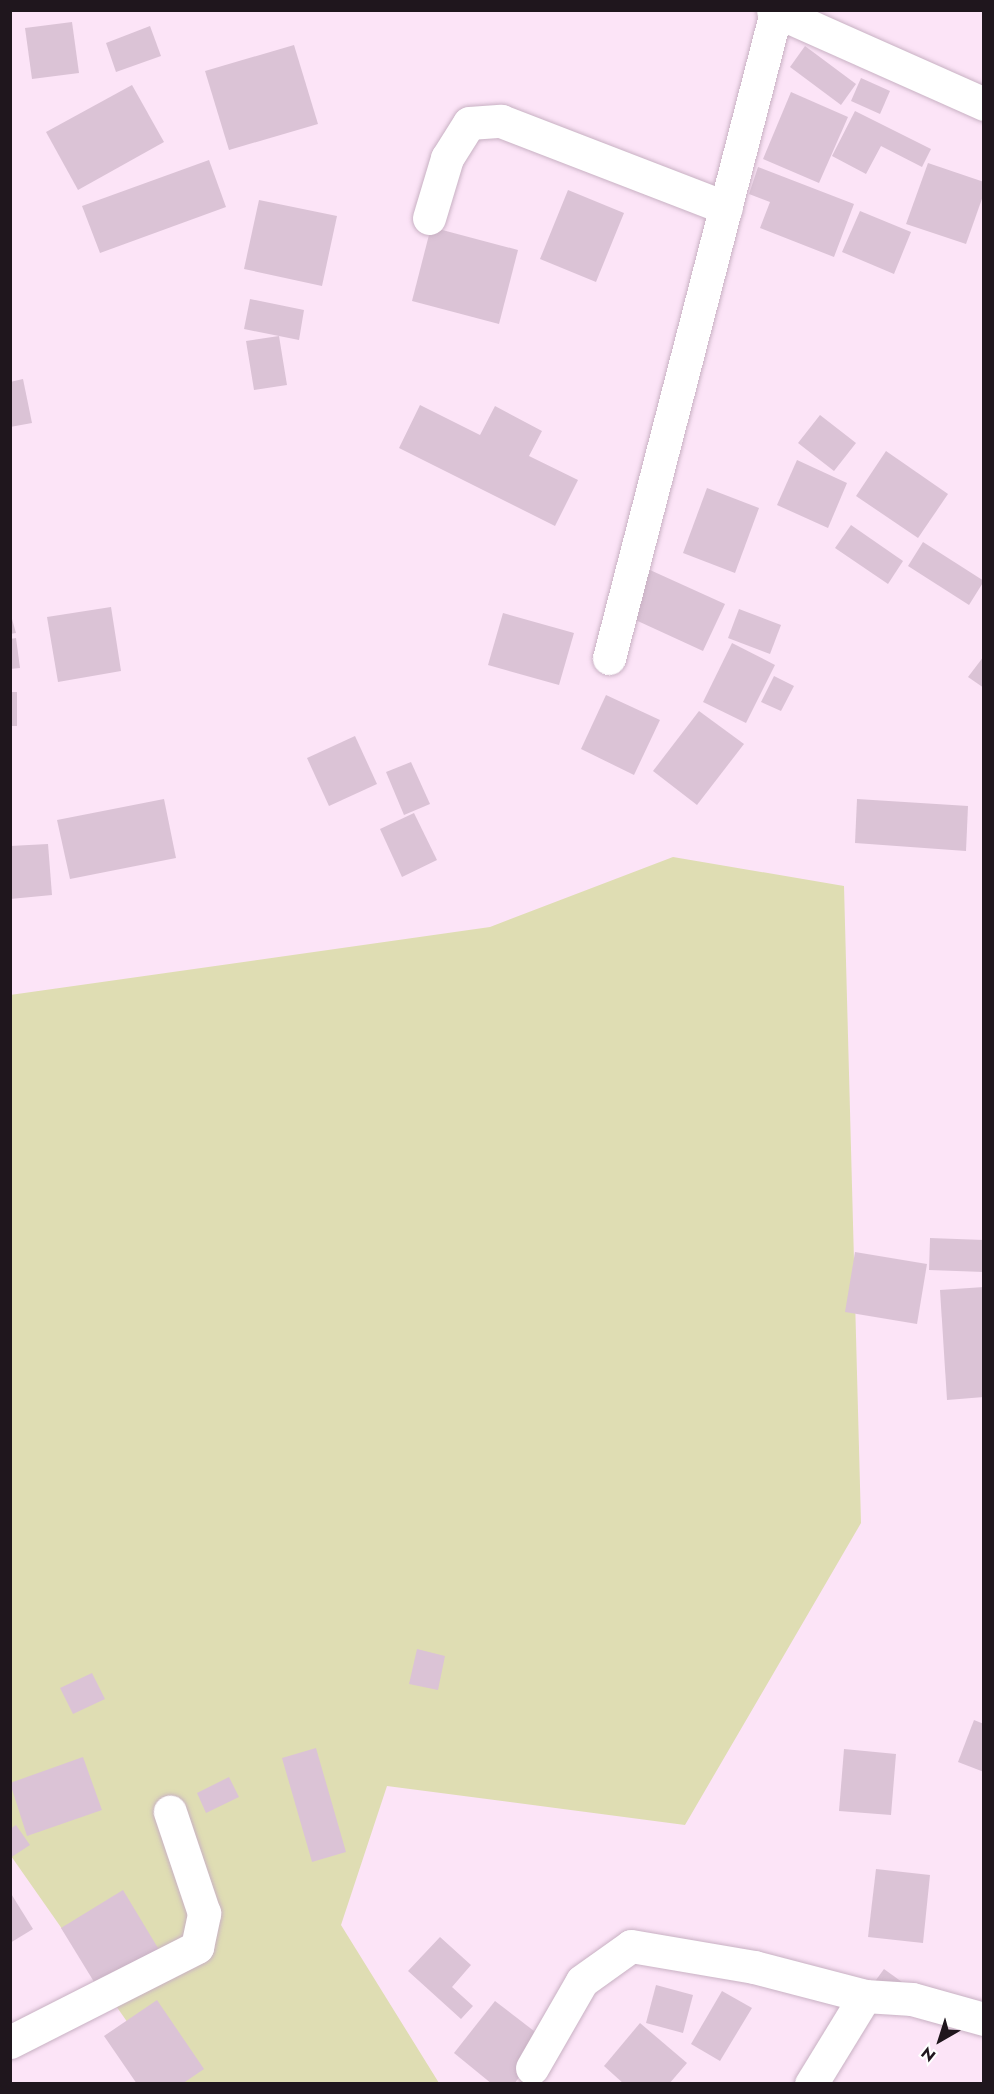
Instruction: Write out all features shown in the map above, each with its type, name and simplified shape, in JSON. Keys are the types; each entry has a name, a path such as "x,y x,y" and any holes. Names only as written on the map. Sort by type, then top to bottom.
{"street":[{"path":"609,658 726,208 774,11 984,104"},
{"path":"429,218 447,158 469,123 501,121 726,208"},
{"path":"10,2042 197,1947 204,1913 170,1812"},
{"path":"532,2068 582,1981 631,1946 754,1967 865,1996 912,1999 984,2019"},
{"path":"811,2084 865,1996"}],"shaded area":[{"path":"673,857 844,886 861,1523 685,1825 387,1786 341,1925 439,2083 170,2083 11,1856 10,995 490,927"}],"building":[{"path":"72,22 79,73 32,79 25,28"},
{"path":"150,26 161,56 116,72 106,43"},
{"path":"294,45 318,124 229,150 205,71"},
{"path":"805,46 856,84 841,105 790,67"},
{"path":"861,78 890,91 880,114 851,101"},
{"path":"132,85 164,142 78,190 46,132"},
{"path":"791,92 848,117 819,183 763,159"},
{"path":"855,111 931,149 922,167 881,146 866,174 832,156"},
{"path":"209,160 226,207 100,253 82,206"},
{"path":"928,163 984,182 984,193 966,244 906,224"},
{"path":"758,167 854,204 834,257 760,228 770,202 749,194"},
{"path":"568,190 624,213 596,282 540,259"},
{"path":"259,200 337,216 322,286 244,269"},
{"path":"860,211 911,232 894,274 842,252"},
{"path":"431,227 518,250 499,324 412,301"},
{"path":"250,299 304,310 299,340 244,329"},
{"path":"279,336 287,385 254,390 246,341"},
{"path":"23,379 32,423 10,427 10,382"},
{"path":"420,405 480,435 495,406 542,431 529,456 578,480 555,526 399,448"},
{"path":"820,415 856,443 834,471 798,443"},
{"path":"886,451 948,494 918,538 856,496"},
{"path":"797,460 847,483 828,528 777,505"},
{"path":"707,488 759,508 735,573 683,553"},
{"path":"851,525 903,561 888,584 835,548"},
{"path":"923,542 984,581 969,605 908,566"},
{"path":"650,570 725,604 703,651 629,617"},
{"path":"111,607 121,671 58,682 47,617"},
{"path":"739,609 781,625 770,654 728,638"},
{"path":"10,612 16,633 10,634"},
{"path":"503,613 574,633 559,685 488,665"},
{"path":"16,638 20,668 10,669 10,639"},
{"path":"732,643 775,665 746,723 703,702"},
{"path":"984,656 984,688 968,677"},
{"path":"774,676 794,686 781,711 761,702"},
{"path":"10,692 17,692 17,726 10,726"},
{"path":"606,695 660,720 634,775 581,749"},
{"path":"699,711 744,744 697,805 653,771"},
{"path":"355,736 377,784 329,806 307,758"},
{"path":"411,762 430,804 404,815 386,772"},
{"path":"164,799 176,858 70,879 57,820"},
{"path":"857,799 968,806 966,851 855,843"},
{"path":"414,813 437,860 402,877 380,829"},
{"path":"48,844 52,895 10,899 10,846"},
{"path":"930,1238 984,1240 984,1272 929,1270"},
{"path":"855,1252 927,1264 917,1324 845,1312"},
{"path":"984,1287 984,1397 947,1400 940,1290"},
{"path":"417,1649 445,1656 438,1690 409,1684"},
{"path":"92,1673 105,1699 73,1714 60,1688"},
{"path":"974,1720 984,1724 984,1772 958,1762"},
{"path":"316,1748 346,1852 312,1862 282,1758"},
{"path":"844,1749 896,1754 891,1815 839,1811"},
{"path":"83,1757 102,1810 27,1836 10,1783"},
{"path":"229,1777 239,1797 206,1813 197,1793"},
{"path":"16,1825 30,1845 10,1858 10,1829"},
{"path":"876,1869 930,1875 923,1943 868,1937"},
{"path":"123,1890 161,1953 99,1990 61,1928"},
{"path":"10,1892 33,1929 10,1943"},
{"path":"440,1937 471,1965 452,1987 473,2006 461,2019 408,1971"},
{"path":"884,1969 913,1990 868,1991"},
{"path":"656,1985 693,1995 683,2033 646,2023"},
{"path":"722,1991 752,2008 720,2061 691,2044"},
{"path":"157,2000 204,2069 182,2084 137,2084 104,2036"},
{"path":"495,2001 547,2041 514,2084 492,2084 454,2053"},
{"path":"640,2023 687,2063 669,2084 624,2084 604,2066"}]}
